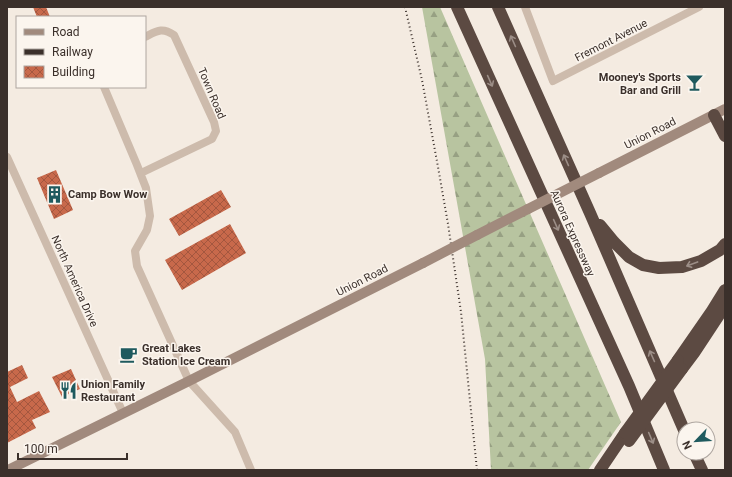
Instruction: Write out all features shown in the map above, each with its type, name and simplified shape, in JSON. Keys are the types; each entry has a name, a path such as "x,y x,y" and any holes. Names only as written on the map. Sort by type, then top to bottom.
{"highway":[{"name":"Aurora Expressway","path":"457,7 629,386 664,470"},
{"name":"Aurora Expressway","path":"498,7 590,213 680,421"},
{"path":"714,115 725,136"},
{"path":"590,213 614,242 629,257 644,265 659,268 682,267 701,261 720,250 725,244"},
{"path":"600,470 627,437 680,364 725,290"},
{"path":"680,364 694,353 725,306"},
{"path":"609,470 627,437"}],"main road":[{"name":"Union Road","path":"8,470 189,381 725,109"}],"street":[{"name":"Fremont Avenue","path":"525,7 554,81 699,7"},
{"name":"Town Road","path":"140,173 212,140 216,131 214,122 174,35 168,31 160,30 146,37"},
{"path":"104,88 146,188 150,216 147,230 135,251 137,266 189,381 235,432 251,470"},
{"name":"North America Drive","path":"7,157 123,413"}],"green space":[{"path":"422,7 440,7 621,422 588,470 491,470 485,359"}],"building":[{"path":"33,7 46,7 50,16 37,16"},
{"name":"Camp Bow Wow","path":"56,170 73,210 54,219 37,178"},
{"path":"221,190 231,207 179,236 169,219"},
{"path":"230,224 246,253 182,290 165,260"},
{"path":"22,365 28,378 10,387 17,402 39,391 50,412 32,420 36,428 7,443 7,372"},
{"path":"71,369 80,389 62,397 52,377"}],"railway":[{"path":"405,7 422,80 448,224 461,312 477,470"}],"place":[{"name":"Mooney's Sports Bar and Grill","path":"694,83"},
{"name":"Camp Bow Wow","path":"55,194"},
{"name":"Great Lakes Station Ice Cream","path":"129,354"},
{"name":"Union Family Restaurant","path":"68,390"}]}
